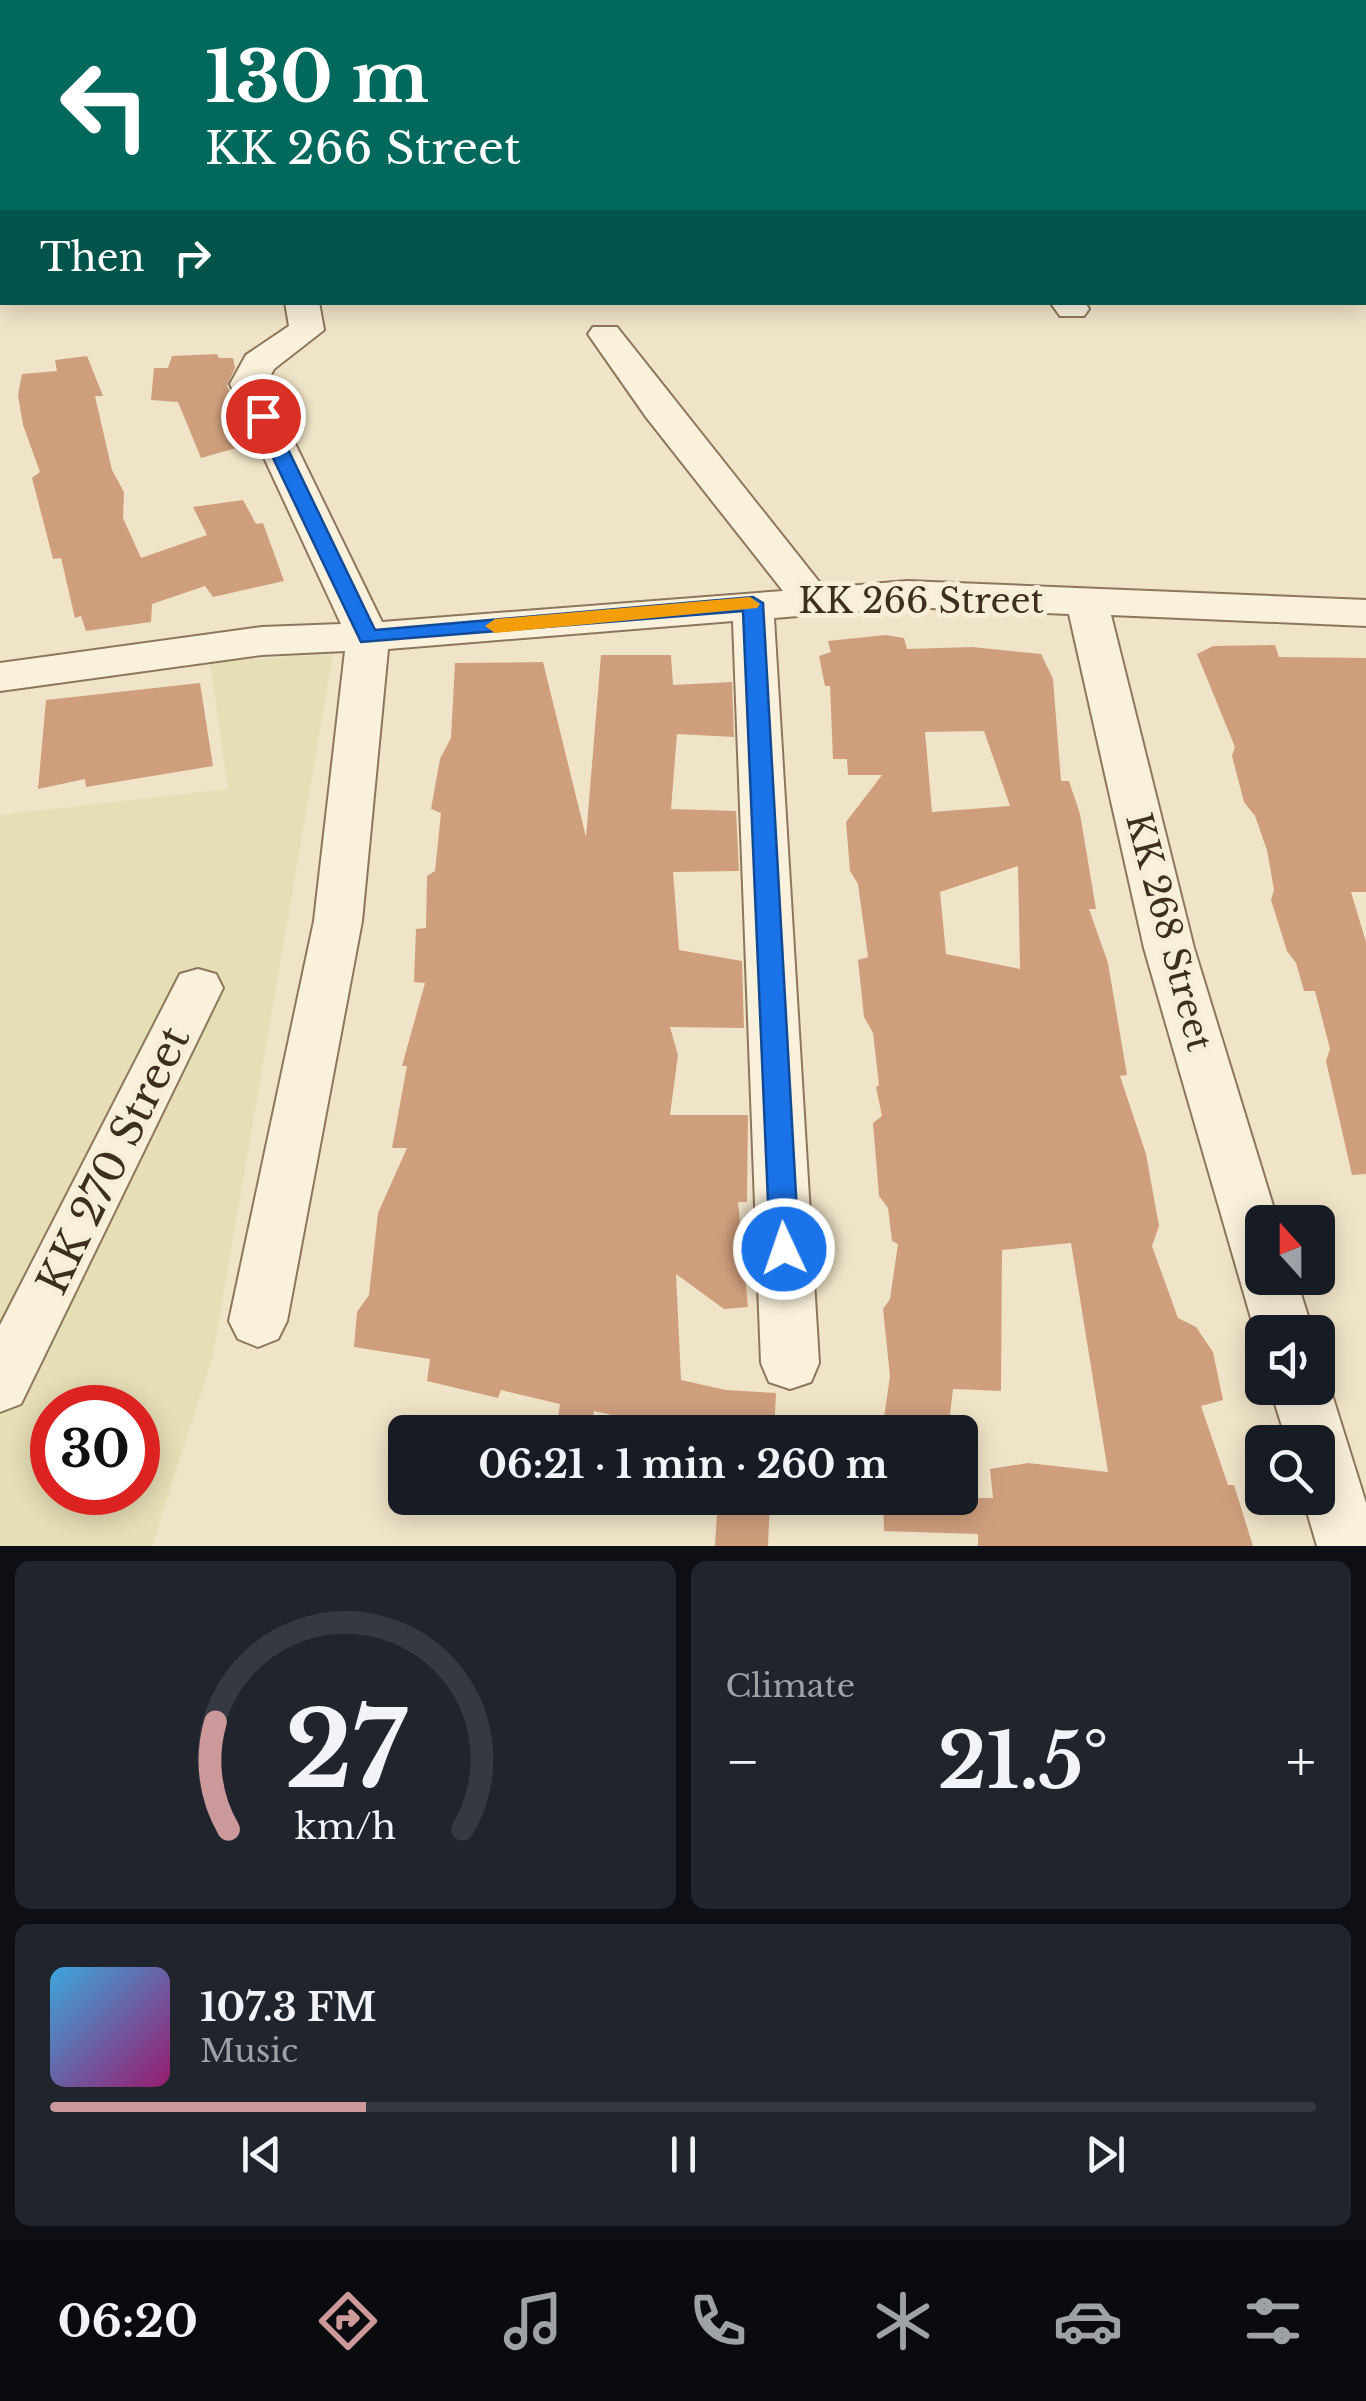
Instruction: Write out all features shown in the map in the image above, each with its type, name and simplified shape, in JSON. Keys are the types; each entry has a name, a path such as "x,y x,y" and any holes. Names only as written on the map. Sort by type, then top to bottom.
{"street":[{"path":"258,1321 338,921 368,638 248,384 259,363 307,330 303,305"},
{"path":"605,334 658,409 812,600"},
{"name":"KK 266 Street","path":"0,677 262,641 368,638 753,603 907,594 1366,614"},
{"name":"KK 268 Street","path":"1086,601 1170,948 1246,1205"},
{"path":"753,603 790,1363"},
{"name":"KK 270 Street","path":"0,1386 137,1118 198,988"},
{"path":"1335,1503 1348,1546"}],"shaded area":[{"path":"333,654 213,1355 152,1546 0,1546 0,815 228,789 210,662"}],"building":[{"path":"217,354 219,358 233,358 235,368 227,386 234,402 225,418 250,444 201,458 178,402 151,400 154,368 168,368 172,356"},
{"path":"87,356 103,396 95,396 112,470 124,492 123,518 141,558 207,535 193,507 243,500 256,524 263,523 284,581 213,597 205,586 152,604 151,622 86,631 81,616 75,618 61,558 53,559 32,478 40,472 23,425 18,395 22,374 57,371 55,360"},
{"path":"885,635 904,638 907,649 972,647 1041,654 1053,679 1061,781 1069,781 1080,814 1096,909 1089,909 1108,963 1127,1075 1120,1076 1146,1154 1159,1226 1152,1246 1178,1318 1196,1327 1213,1352 1223,1400 1201,1406 1228,1485 1234,1485 1253,1546 978,1546 978,1534 884,1531 884,1515 978,1515 978,1498 993,1498 990,1469 1028,1463 1108,1472 1071,1243 1002,1250 1001,1391 953,1389 950,1415 884,1415 890,1376 883,1309 890,1299 898,1244 892,1241 888,1208 879,1196 873,1123 882,1116 873,1033 864,1017 858,960 868,957 858,884 850,871 846,822 882,775 848,775 847,759 833,759 830,686 825,686 819,656 831,652 828,641","holes":["984,731 1010,806 932,812 925,732","1018,866 1020,969 946,954 940,892"]},
{"path":"1275,645 1279,657 1366,658 1366,892 1351,892 1366,942 1366,1174 1352,1175 1326,1061 1330,1049 1315,991 1304,991 1296,963 1287,951 1271,900 1274,890 1267,850 1255,816 1244,802 1232,756 1235,747 1197,654 1213,646"},
{"path":"601,655 671,655 673,685 732,682 734,737 677,734 671,809 736,811 739,871 673,872 679,950 742,961 744,1028 670,1027 678,1055 670,1115 748,1115 747,1202 738,1202 748,1307 724,1309 676,1274 681,1380 726,1390 776,1393 775,1415 612,1415 594,1411 593,1415 558,1415 560,1404 501,1390 498,1398 427,1381 430,1359 354,1347 357,1312 369,1295 378,1213 407,1148 392,1148 407,1066 402,1066 425,983 414,982 416,929 426,928 427,876 435,871 441,813 431,809 440,759 451,738 455,663 543,662 586,837"},
{"path":"200,683 213,766 86,787 85,779 38,789 46,700"},
{"path":"717,1515 769,1515 768,1546 715,1546"}],"slow traffic":[{"path":"495,626 750,604"}],"route":[{"path":"263,416 368,638 753,603 784,1249"}]}
